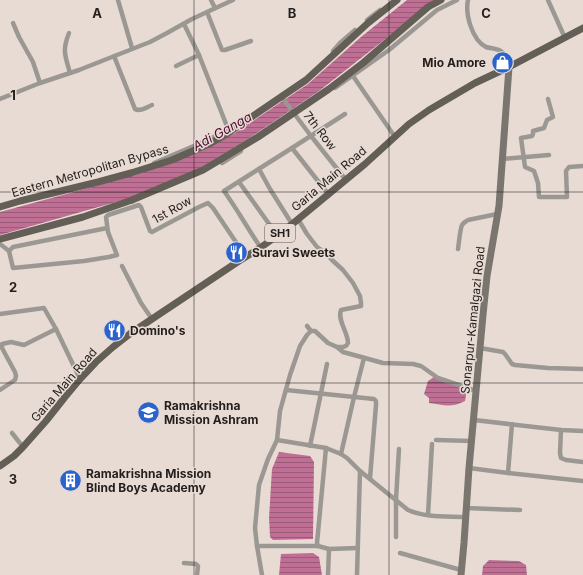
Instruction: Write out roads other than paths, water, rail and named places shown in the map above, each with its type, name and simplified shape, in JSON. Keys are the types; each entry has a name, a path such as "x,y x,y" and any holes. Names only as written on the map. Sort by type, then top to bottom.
{"main road":[{"name":"Eastern Metropolitan Bypass","path":"0,207 131,173 172,160 211,143 306,80 368,23 397,0"},
{"path":"0,239 83,217 132,200 203,170 239,150 329,90 428,8 440,0"},
{"name":"Garia Main Road","path":"0,466 24,447 80,379 113,347 131,333 261,248 329,195 409,124 442,102 475,83 583,28"},
{"name":"Sonarpur-Kamalgazi Road","path":"461,573 480,348 487,276 497,214 509,67"}],"street":[{"path":"118,0 132,48"},
{"path":"211,0 215,8"},
{"path":"0,98 79,70 157,38 233,0"},
{"path":"131,173 210,139 228,129 310,73 340,43 391,0"},
{"path":"124,202 133,202 182,183 233,156 353,76 389,50 437,10 457,0"},
{"path":"468,0 469,23 475,35 484,46 503,52 506,56 509,67"},
{"path":"548,0 565,38"},
{"path":"207,12 222,50 251,41"},
{"path":"13,23 33,62 40,83"},
{"path":"184,24 199,55 228,129"},
{"path":"69,33 64,52 70,73"},
{"path":"176,66 199,55"},
{"path":"114,56 135,109 139,110 152,105"},
{"path":"353,76 395,137"},
{"name":"7th Row","path":"280,94 346,180"},
{"path":"548,99 553,117 547,120 544,128 533,131 532,136 521,138 525,167 534,171 538,183 539,197 567,197 566,171 569,167 583,166"},
{"path":"261,248 238,210 224,191 345,114"},
{"path":"292,148 329,195"},
{"path":"502,159 549,155"},
{"path":"259,169 292,224"},
{"path":"239,182 277,235"},
{"name":"1st Row","path":"107,228 106,217 108,215 139,205 151,232 153,232 208,203 213,208 246,257"},
{"path":"458,249 461,228 464,222 497,214"},
{"path":"298,219 312,242 343,270 353,283 360,296 361,306 342,310 340,313 348,340 348,345 337,347"},
{"path":"0,244 9,251 13,268 84,261 117,255 107,228 13,247 9,251"},
{"path":"122,266 141,304 152,319"},
{"path":"0,314 44,308 56,329 80,379"},
{"path":"307,326 311,331 315,331 328,343 337,347 343,352 383,363 413,364 420,366 438,378 476,391"},
{"path":"0,390 15,380 16,376 16,372 2,348 2,344 11,342 24,345 56,329"},
{"path":"262,575 257,546 256,528 259,485 268,459 277,440 280,411 300,346 307,334 311,331"},
{"path":"480,348 503,352 512,364 515,365 583,369"},
{"path":"341,454 364,358"},
{"path":"310,446 327,364"},
{"path":"286,390 370,398 376,401 370,478"},
{"path":"474,420 561,430 583,431"},
{"path":"508,473 512,424"},
{"path":"561,430 560,453 562,460 583,462"},
{"path":"12,433 24,447"},
{"path":"277,440 326,448 341,454 408,510 428,516 466,517"},
{"path":"428,516 434,442 472,441"},
{"path":"318,546 317,543 326,448"},
{"path":"396,537 396,500 399,449"},
{"path":"469,468 583,481"},
{"path":"357,575 360,471"},
{"path":"466,508 520,510"},
{"path":"257,546 318,546 328,549 358,548"},
{"path":"328,549 328,575"},
{"path":"400,553 461,573"},
{"path":"184,563 196,564 198,566 197,575"}],"place":[{"name":"Mio Amore","path":"502,63"},
{"name":"Suravi Sweets","path":"237,253"},
{"name":"Domino's","path":"114,331"},
{"name":"Ramakrishna Mission Ashram","path":"149,413"},
{"name":"Ramakrishna Mission Blind Boys Academy","path":"70,481"}],"water label":[{"name":"Adi Ganga","path":"222,131"}]}
